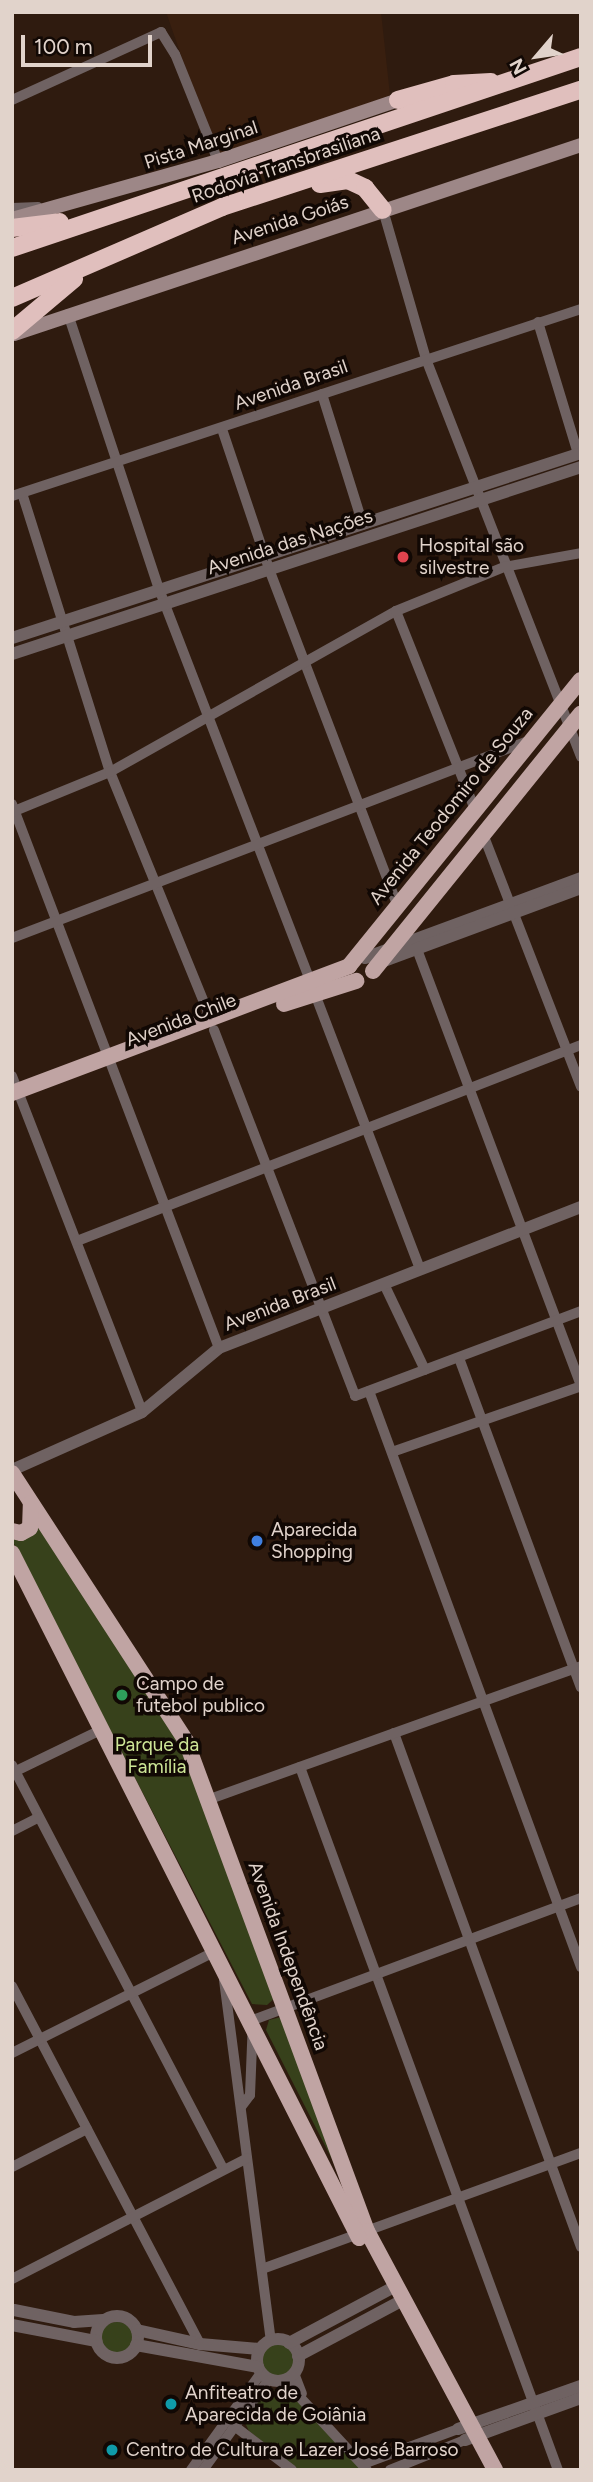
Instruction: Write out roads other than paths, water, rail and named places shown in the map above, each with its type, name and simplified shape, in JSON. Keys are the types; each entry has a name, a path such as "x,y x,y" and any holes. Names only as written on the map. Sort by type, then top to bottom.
{"highway":[{"name":"Rodovia Transbrasiliana","path":"12,248 581,57"},
{"path":"398,100 454,84 512,81"},
{"name":"Rodovia Transbrasiliana","path":"13,297 222,207 581,90"},
{"path":"222,207 243,207 336,179 365,188 383,210"},
{"path":"12,228 122,210"},
{"path":"12,333 105,257"}],"main road":[{"name":"Pista Marginal","path":"12,219 67,206 218,162 398,100"},
{"name":"Avenida Goiás","path":"12,333 581,145"},
{"name":"Avenida Teodomiro de Souza","path":"364,963 398,906 581,680"},
{"path":"364,963 393,948 581,713"},
{"name":"Avenida Chile","path":"16,1098 313,988 364,963 369,979 313,988"},
{"name":"Avenida Independência","path":"12,1472 177,1726 210,1799 285,2006 362,2232"},
{"path":"12,1531 24,1533 32,1525 30,1500"},
{"name":"Avenida Independência","path":"12,1553 467,2433 483,2470"},
{"name":"Avenida Independência","path":"467,2433 495,2470"}],"street":[{"path":"12,100 153,32 168,37 218,162"},
{"path":"12,208 67,206"},
{"path":"383,210 426,359 504,567 581,757"},
{"name":"Avenida Brasil","path":"17,494 120,463 581,309"},
{"path":"68,314 120,463 164,603 420,1269"},
{"path":"538,322 580,458"},
{"path":"322,394 363,525"},
{"path":"222,429 304,666 356,805 398,906"},
{"name":"Avenida das Nações","path":"12,654 269,569 580,458"},
{"name":"Avenida das Nações","path":"12,638 363,525 477,493"},
{"path":"17,494 110,772 153,885 213,1025 264,1169 355,1396 581,1311"},
{"path":"219,1348 111,1064 53,922 13,809 110,772 304,666 396,611 504,567 581,553"},
{"path":"396,611 475,810"},
{"path":"12,938 533,739"},
{"path":"483,834 581,1087"},
{"name":"Avenida Chile","path":"514,909 581,878"},
{"name":"Avenida Chile","path":"364,963 581,888"},
{"path":"392,1452 581,1386 554,1321 416,946"},
{"name":"Avenida Chile","path":"393,948 416,946"},
{"path":"78,1241 581,1045"},
{"path":"12,1076 16,1098 78,1241 142,1412"},
{"name":"Avenida Brasil","path":"12,1472 142,1412 219,1348 581,1207"},
{"path":"384,1284 425,1370"},
{"path":"459,1358 577,1667 581,1687"},
{"path":"369,1391 581,1967"},
{"path":"210,1799 577,1667"},
{"path":"102,1730 14,1768 223,2169"},
{"path":"394,1733 581,2247"},
{"path":"300,1766 558,2470"},
{"path":"12,1831 39,1817"},
{"path":"241,2107 250,2095 253,2020 581,1898"},
{"path":"12,2053 130,1992 219,1957 262,2269 265,2345 263,2373 203,2470"},
{"path":"12,1986 200,2344"},
{"path":"12,2167 87,2129"},
{"path":"262,2269 581,2152"},
{"path":"12,2279 247,2158"},
{"path":"13,2308 74,2322 122,2316 137,2330 200,2344 265,2345 289,2343 394,2296"},
{"path":"289,2376 298,2356 394,2296"},
{"path":"103,2320 96,2341 101,2351 114,2358 128,2355 136,2345 137,2330"},
{"path":"12,2325 96,2341"},
{"path":"289,2343 298,2356"},
{"path":"136,2345 263,2373 289,2376"},
{"path":"191,2470 263,2373"},
{"path":"289,2376 303,2398 365,2467 536,2408 581,2386"},
{"path":"536,2408 581,2398"},
{"path":"233,2425 292,2470"},
{"path":"390,2470 467,2433"}],"place":[{"name":"Hospital são silvestre","path":"403,557"},
{"name":"Aparecida Shopping","path":"257,1541"},
{"name":"Campo de futebol publico","path":"122,1695"},
{"name":"Anfiteatro de Aparecida de Goiânia","path":"171,2404"},
{"name":"Centro de Cultura e Lazer José Barroso","path":"112,2450"}],"park label":[{"name":"Parque da Família","path":"157,1756"}]}
